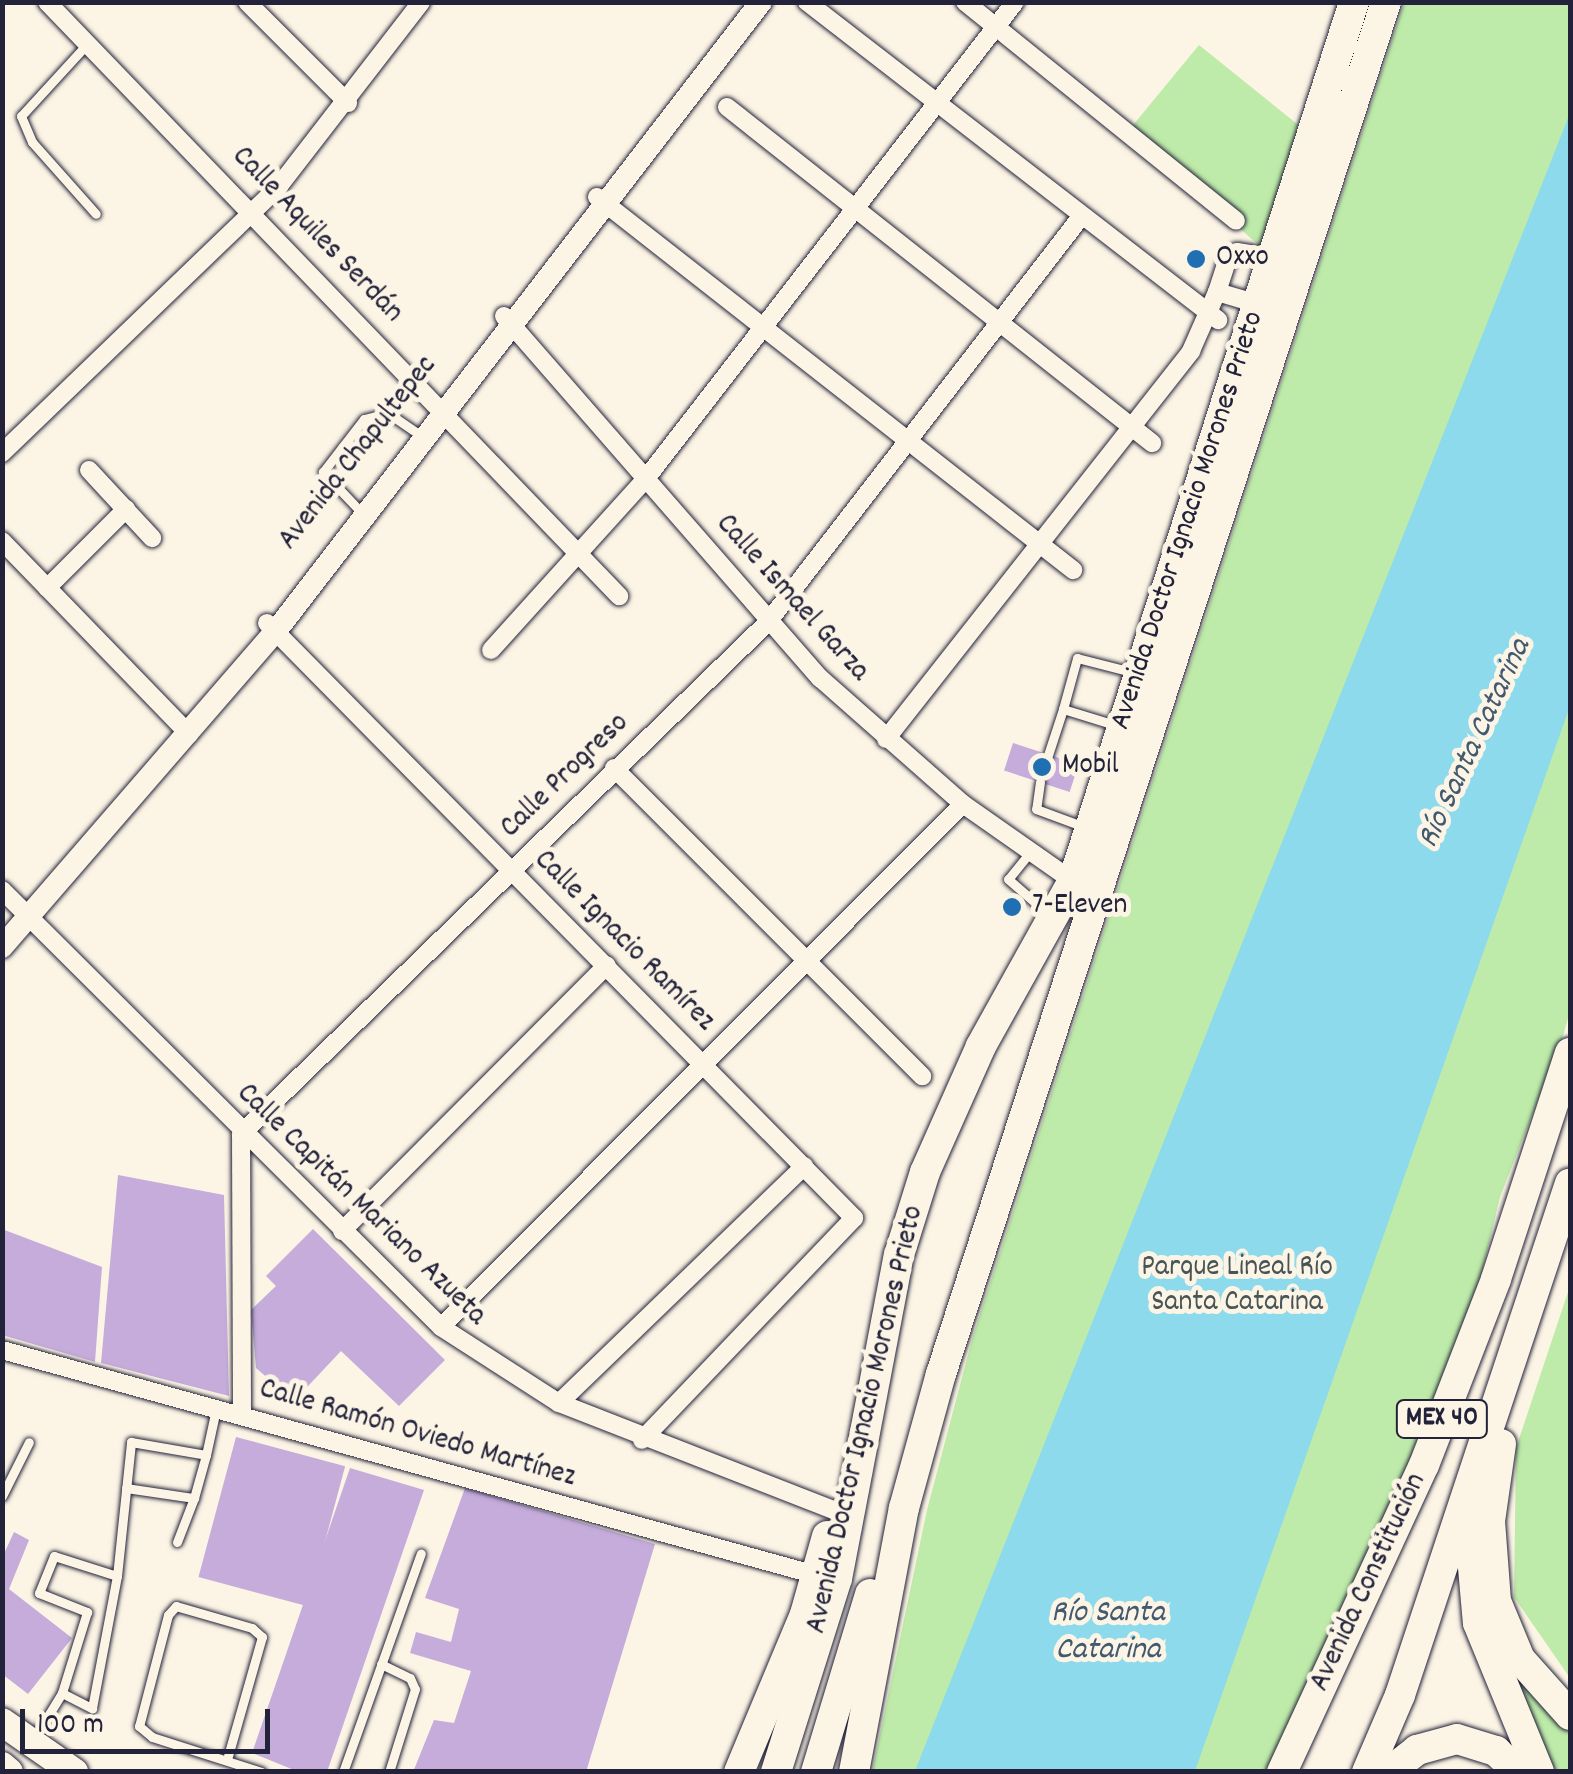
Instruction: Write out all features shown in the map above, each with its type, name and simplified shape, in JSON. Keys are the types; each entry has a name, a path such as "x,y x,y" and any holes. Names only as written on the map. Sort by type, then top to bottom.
{"highway":[{"name":"Avenida Doctor Ignacio Morones Prieto","path":"776,1772 843,1514 850,1442 873,1401 899,1254 924,1172 982,1046 1073,881 1354,2"},
{"name":"Avenida Doctor Ignacio Morones Prieto","path":"854,1772 904,1508 1044,1043 1386,2"},
{"path":"1044,1043 1054,920"},
{"name":"Avenida Constitución","path":"1282,1772 1424,1466 1526,1189 1570,1053"},
{"path":"1526,1189 1570,1091"},
{"name":"Avenida Constitución","path":"1367,1772 1400,1696 1504,1394 1570,1183"},
{"path":"1504,1394 1490,1521 1492,1582 1520,1660 1570,1715"},
{"path":"1473,1480 1468,1561 1474,1602 1539,1772"},
{"path":"816,1772 875,1576 904,1508"},
{"path":"739,1772 843,1514"},
{"path":"1389,1772 1416,1750 1457,1739 1496,1751 1518,1772"}],"main road":[{"name":"Avenida Chapultepec","path":"2,928 26,913 271,627 601,200 748,2"},
{"path":"601,200 761,2"},
{"path":"2,948 26,913"},
{"path":"2,1722 74,1772"},
{"path":"2,1766 10,1772"}],"street":[{"name":"Calle Aquiles Serdán","path":"47,2 441,405 619,596"},
{"path":"247,2 348,103"},
{"path":"2,453 254,211 348,103 421,2"},
{"path":"807,2 1080,218 1214,317"},
{"path":"966,2 1236,221"},
{"path":"492,650 582,557 648,476 1015,2"},
{"path":"727,107 1002,319 1152,443"},
{"path":"601,200 906,443 1074,570"},
{"name":"Calle Progreso","path":"241,1134 768,622 1080,218"},
{"path":"886,739 1042,546 1191,351 1214,317 1218,292 1233,253 1273,258"},
{"path":"1218,292 1258,304"},
{"name":"Calle Ismael Garza","path":"507,320 648,476 768,622 886,739 963,804 1073,881"},
{"path":"90,470 152,538"},
{"path":"47,588 126,509"},
{"path":"2,540 185,731"},
{"name":"Calle Ignacio Ramírez","path":"271,627 854,1218 642,1440"},
{"path":"614,768 922,1076"},
{"path":"441,1327 963,804"},
{"name":"Calle Capitán Mariano Azueta","path":"2,890 241,1134 441,1327 559,1403 642,1440 843,1514"},
{"path":"342,1231 607,966"},
{"path":"241,1134 242,1415"},
{"path":"559,1403 804,1166"},
{"name":"Calle Ramón Oviedo Martínez","path":"2,1350 816,1576"}],"lane":[{"path":"88,43 22,116 32,142 96,214"},
{"path":"360,511 325,480 325,467 371,412 388,414 419,434"},
{"path":"1048,754 1076,658 1140,674"},
{"path":"1063,709 1123,727"},
{"path":"1040,782 1036,810 1090,829"},
{"path":"1030,851 1008,878 1054,920"},
{"path":"177,1542 194,1498 216,1408"},
{"path":"2,1496 29,1442"},
{"path":"62,1693 92,1708 117,1576 131,1442 206,1455"},
{"path":"126,1488 194,1498"},
{"path":"343,1772 420,1553"},
{"path":"109,1620 39,1592 54,1556 117,1576"},
{"path":"228,1756 262,1636 252,1628 176,1606 168,1615 138,1726 152,1738 228,1756 262,1772"},
{"path":"31,1742 62,1693 87,1612"},
{"path":"381,1664 410,1678 416,1690 389,1772"}],"green space":[{"name":"Parque Lineal Río Santa Catarina","path":"1404,3 1570,3 1570,1011 1563,1036 1500,1197 1466,1339 1270,1771 872,1772 927,1510 973,1336"},
{"path":"1199,45 1312,136 1273,258 1129,130"},
{"path":"1570,1286 1570,1678 1514,1597 1516,1448"},
{"path":"1497,1639 1570,1729 1570,1771 1549,1771"}],"water":[{"name":"Río Santa Catarina","path":"1570,113 1570,706 1195,1771 915,1771"}],"building":[{"name":"Mobil","path":"1013,743 1079,764 1070,792 1004,771"},
{"path":"118,1175 224,1195 229,1396 101,1363"},
{"path":"2,1229 102,1267 95,1362 2,1335"},
{"path":"313,1229 445,1360 399,1406 341,1351 294,1401 256,1368 251,1310 276,1286 266,1276"},
{"path":"236,1437 345,1466 308,1606 198,1577"},
{"path":"350,1468 424,1490 327,1772 299,1772 252,1753"},
{"path":"465,1488 655,1544 586,1772 413,1772 434,1720 454,1723 471,1671 410,1653 416,1632 451,1642 459,1609 425,1598"},
{"path":"14,1532 29,1540 9,1589 72,1638 28,1694 2,1674 2,1558"}],"place":[{"name":"Oxxo","path":"1196,259"},
{"name":"Mobil","path":"1042,767"},
{"name":"7-Eleven","path":"1012,907"}]}
